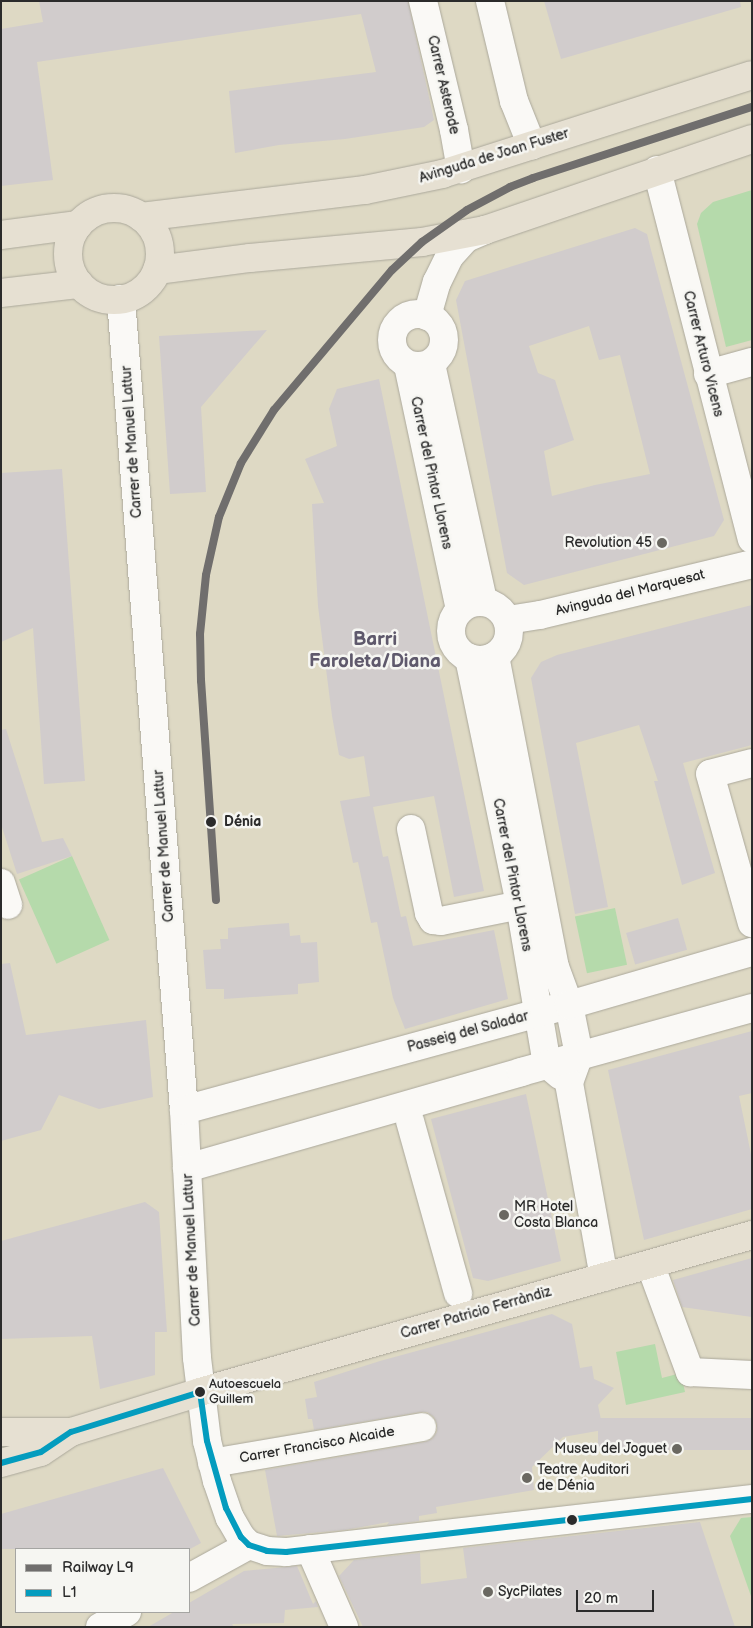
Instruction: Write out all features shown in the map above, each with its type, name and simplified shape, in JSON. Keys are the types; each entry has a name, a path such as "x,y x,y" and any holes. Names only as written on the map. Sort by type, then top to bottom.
{"main road":[{"name":"Avinguda de Joan Fuster","path":"141,217 365,190 461,169 752,75"},
{"path":"157,270 250,258 422,242 485,230 752,139"},
{"path":"118,208 141,217 152,228 158,240 160,254 157,270 144,289 132,296 121,300 95,296 79,284 71,270 68,258 69,245 78,225 92,214 105,209 118,208"},
{"path":"1,234 78,225"},
{"path":"1,294 79,284"},
{"name":"Carrer Patricio Ferràndiz","path":"71,1432 200,1392 752,1235"},
{"path":"1,1432 71,1432"},
{"path":"1,1463 41,1452 71,1432"}],"street":[{"name":"Carrer Asterode","path":"423,1 454,130 461,169"},
{"path":"490,1 514,101 532,146"},
{"name":"Carrer Arturo Vicens","path":"657,170 752,539"},
{"path":"427,316 437,282 449,257 466,238 485,230"},
{"name":"Carrer de Manuel Lattur","path":"121,300 184,1110 200,1392 212,1463 230,1518 249,1545"},
{"path":"417,314 427,316 436,321 442,329 444,338 443,348 439,357 419,364 399,359 394,351 393,331 399,322 407,316 417,314"},
{"path":"708,374 752,362"},
{"name":"Carrer del Pintor Llorens","path":"419,364 472,606"},
{"name":"Avinguda del Marquesat","path":"508,620 540,615 752,564"},
{"path":"472,606 498,608 508,620 508,641 482,657 456,648 451,632 452,624 472,606"},
{"name":"Carrer del Pintor Llorens","path":"482,657 537,1014 547,1064"},
{"name":"Carrer del Pintor Llorens","path":"482,657 555,967 569,1005 579,1056"},
{"path":"752,763 710,774 752,923"},
{"path":"411,829 429,914 433,920 441,921 520,905"},
{"name":"Passeig del Saladar","path":"184,1110 537,1014 752,952"},
{"path":"187,1168 547,1064 752,1008"},
{"path":"579,1056 569,1083 604,1278"},
{"path":"547,1064 569,1083"},
{"path":"410,1121 458,1294"},
{"path":"653,1272 690,1372 752,1375"},
{"name":"Carrer Francisco Alcaide","path":"212,1463 422,1427"},
{"path":"190,1577 249,1545 267,1551 310,1549 752,1500"},
{"path":"310,1549 344,1627"},
{"path":"100,1627 125,1613"}],"green space":[{"path":"752,190 752,340 726,347 697,224 701,213 713,202"},
{"path":"72,856 109,940 56,964 19,880"},
{"path":"615,908 627,965 587,973 575,917"},
{"path":"655,1344 662,1378 681,1373 685,1392 626,1405 616,1352"},
{"path":"752,1517 752,1599 730,1536 741,1518"}],"building":[{"path":"39,1 408,1 434,120 424,127 345,139 279,145 235,153 229,91 376,72 361,14 37,62 53,180 1,186 1,29 43,22"},
{"path":"544,1 740,1 741,7 561,59"},
{"path":"635,228 647,234 724,520 714,536 524,585 507,573 456,300 465,281","holes":["589,326 599,360 620,355 650,474 552,496 544,451 574,440 555,380 538,373 529,346"]},
{"path":"267,330 201,407 206,492 170,494 159,336"},
{"path":"379,379 484,891 454,897 434,796 373,807 383,857 388,856 401,917 406,916 413,946 494,930 508,999 405,1029 393,998 377,922 371,923 358,862 353,863 340,801 370,796 364,756 349,759 339,755 318,606 312,504 324,503 305,459 337,446 329,409 337,389"},
{"path":"62,469 85,781 44,784 33,628 1,642 1,473"},
{"path":"752,605 752,745 683,763 715,873 682,885 654,781 658,781 639,725 576,743 608,907 575,914 531,678 541,662 557,655"},
{"path":"6,729 42,842 63,838 72,856 17,874 1,824 1,730"},
{"path":"678,918 687,950 635,965 626,933"},
{"path":"289,923 290,936 300,935 301,943 317,942 319,982 298,984 298,994 224,999 224,989 206,989 203,950 221,949 220,939 228,939 228,928"},
{"path":"10,963 26,1035 146,1020 153,1097 99,1109 59,1095 41,1130 1,1141 1,964"},
{"path":"752,1031 752,1093 739,1096 752,1159 752,1209 644,1240 608,1070"},
{"name":"MR Hotel Costa Blanca","path":"526,1094 561,1261 488,1281 473,1278 431,1119"},
{"path":"145,1202 159,1212 167,1332 155,1332 155,1375 100,1389 92,1336 1,1339 1,1241"},
{"path":"752,1258 752,1317 682,1307 673,1280"},
{"path":"552,1314 572,1324 580,1368 592,1366 594,1379 614,1388 598,1405 603,1430 563,1437 532,1467 534,1490 436,1507 437,1513 419,1516 419,1521 387,1525 389,1522 345,1530 277,1536 265,1470 425,1442 432,1439 437,1432 437,1424 434,1417 427,1412 314,1430 312,1419 308,1419 305,1399 317,1397 314,1382 380,1361"},
{"path":"598,1418 752,1418 752,1450 598,1450"},
{"path":"163,1468 201,1543 190,1549 1,1549 1,1514"},
{"path":"700,1522 735,1627 363,1627 339,1576 354,1560 420,1553 421,1584 467,1578 463,1548"},
{"path":"297,1566 313,1604 316,1601 318,1607 285,1610 284,1623 232,1624 234,1627 148,1627 172,1613 190,1613 190,1602 244,1571"}],"rail line":[{"name":"L9","path":"216,900 201,681 200,634 206,575 219,517 241,463 274,410 392,270 422,242 467,210 510,187 533,178 752,107"}],"transit line":[{"name":"L1","path":"200,1392 207,1441 226,1508 241,1537 249,1545 267,1551 286,1552 752,1499"},
{"name":"L1","path":"1,1463 41,1452 71,1432 200,1392"}],"place":[{"name":"Revolution 45","path":"662,543"},
{"name":"Dénia","path":"211,822"},
{"name":"MR Hotel Costa Blanca","path":"504,1215"},
{"name":"Autoescuela Guillem","path":"200,1392"},
{"name":"Museu del Joguet","path":"677,1449"},
{"name":"Teatre Auditori de Dénia","path":"527,1478"},
{"name":"SycPilates","path":"488,1592"}],"district":[{"name":"Barri Faroleta/Diana","path":"375,651"}]}
